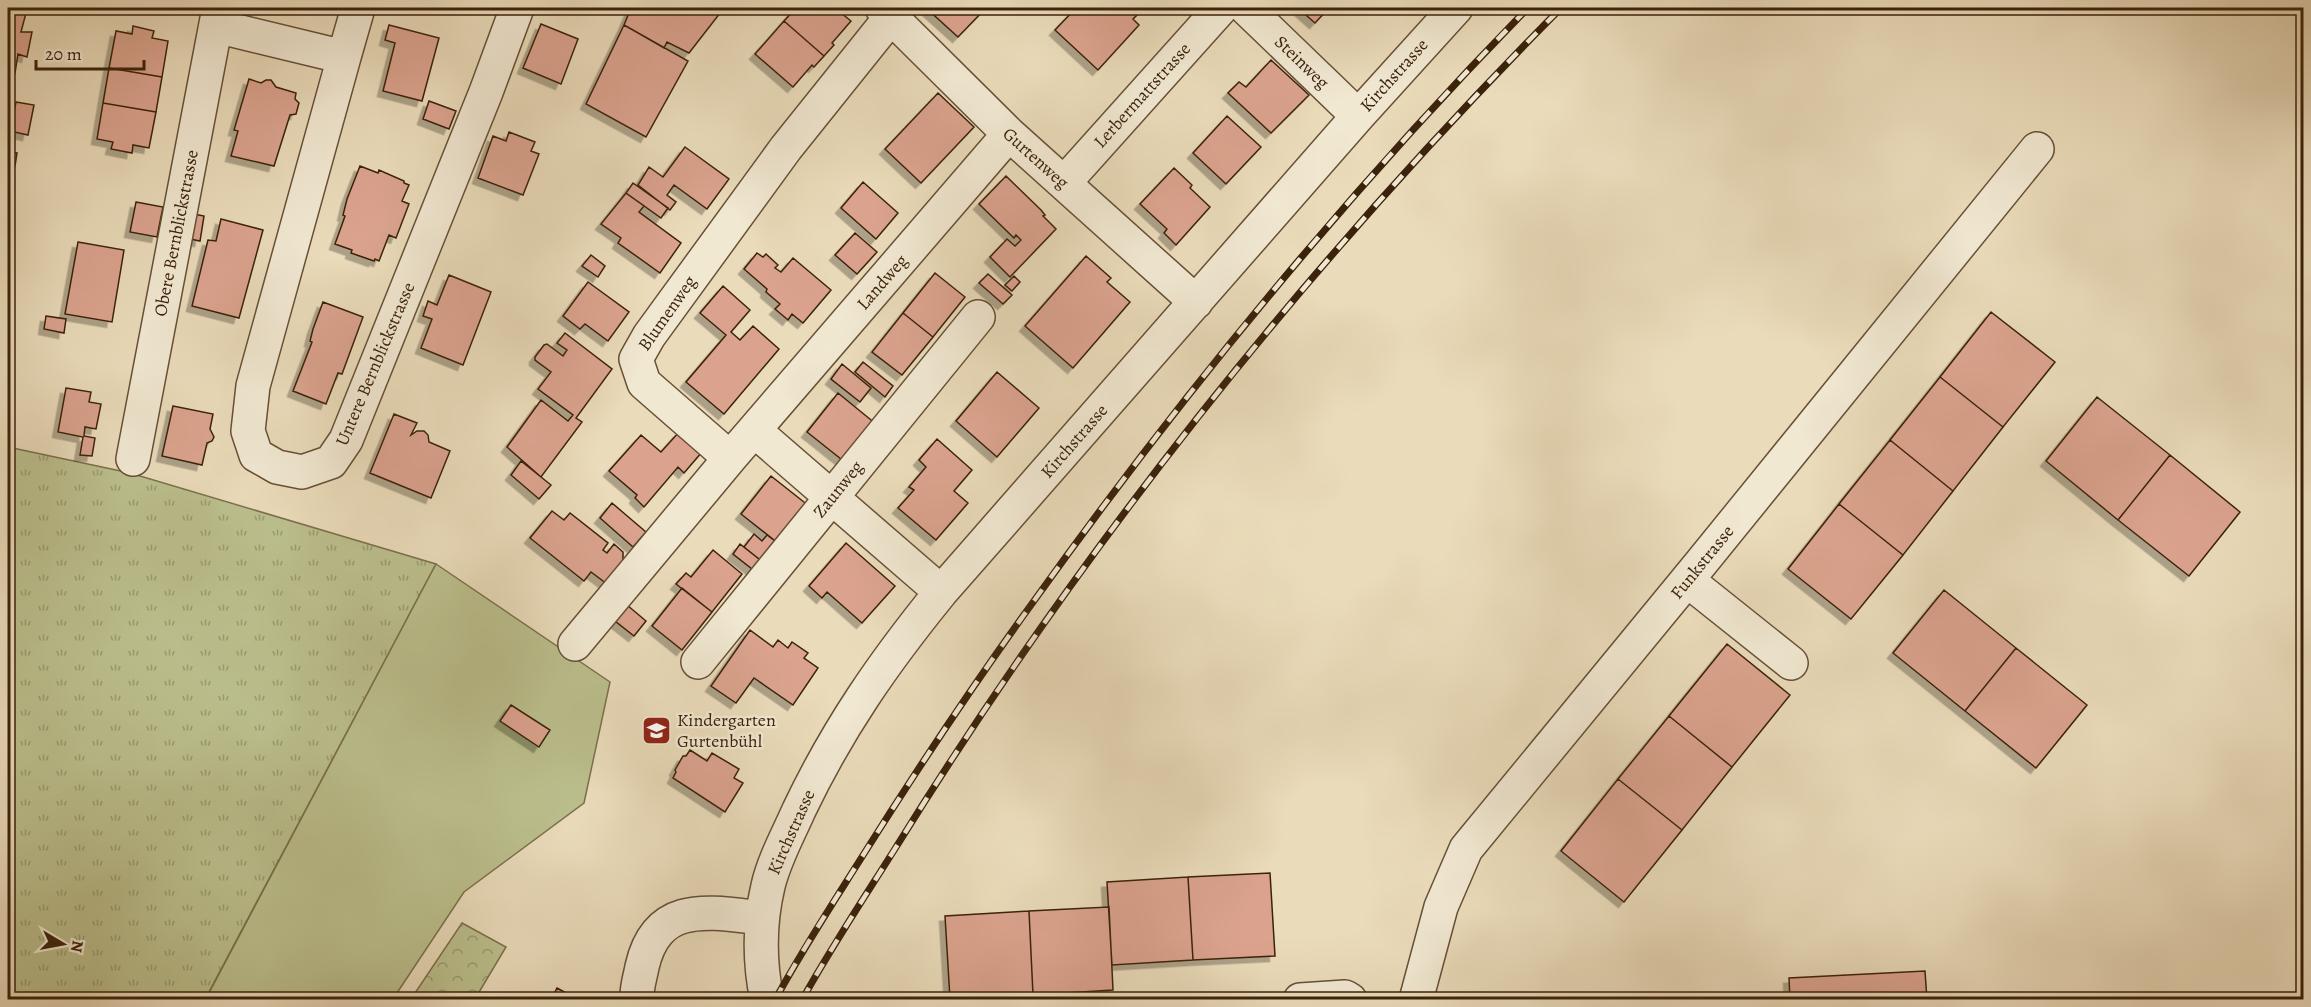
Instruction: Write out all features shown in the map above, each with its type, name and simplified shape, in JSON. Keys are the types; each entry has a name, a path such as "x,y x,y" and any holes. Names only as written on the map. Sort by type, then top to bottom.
{"street":[{"path":"218,17 344,57 358,8"},
{"name":"Untere Bernblickstrasse","path":"344,57 252,386 248,431 256,455 277,467 302,472 331,462 346,440 486,92 517,8"},
{"name":"Lerbermattstrasse","path":"1064,183 1221,8"},
{"name":"Steinweg","path":"1246,8 1358,116"},
{"name":"Kirchstrasse","path":"767,999 760,959 762,918 768,883 810,787 859,700 896,648 941,592 1358,116 1456,8"},
{"name":"Gurtenweg","path":"886,12 1009,134 1196,302"},
{"name":"Blumenweg","path":"730,458 644,384 636,359 649,336 886,12"},
{"name":"Obere Bernblickstrasse","path":"133,459 218,17"},
{"name":"Landweg","path":"755,431 1009,134"},
{"name":"Funkstrasse","path":"1416,999 1441,907 1466,849 2037,149"},
{"name":"Zaunweg","path":"698,662 978,317"},
{"path":"574,644 755,431 941,592"},
{"path":"1687,580 1791,663"},
{"path":"637,999 645,953 659,930 674,919 704,912 762,918"},
{"path":"1300,999 1345,997 1350,999"}],"green space":[{"path":"8,447 130,473 436,564 209,992 220,999 8,1000"},
{"path":"436,564 610,682 584,803 464,892 393,999 220,1000 209,993"},
{"path":"462,923 506,947 475,999 411,999"}],"building":[{"path":"631,8 724,8 689,53 667,42 664,48 624,25"},
{"path":"796,8 835,8 851,21 824,56 784,21"},
{"path":"926,8 986,8 958,37"},
{"path":"1076,8 1144,8 1133,19 1139,25 1098,70 1055,30"},
{"path":"1298,8 1329,8 1315,23"},
{"path":"8,11 26,13 21,32 32,32 27,57 18,54 15,73 8,71"},
{"path":"784,21 824,56 814,67 812,65 793,87 755,54"},
{"path":"541,24 578,39 561,84 523,68"},
{"path":"389,25 439,38 422,101 383,91 395,43 385,40"},
{"path":"624,25 688,61 646,137 586,104"},
{"path":"133,26 154,31 152,38 168,41 162,77 109,68 116,31 132,34"},
{"path":"1271,60 1309,95 1271,133 1228,93 1239,82 1246,87"},
{"path":"109,68 162,77 156,112 103,103"},
{"path":"249,79 261,83 271,80 276,87 296,93 295,99 299,103 296,114 290,115 274,166 231,156 238,131 234,130"},
{"path":"938,93 974,127 921,183 885,149"},
{"path":"429,101 456,111 449,129 423,119"},
{"path":"16,102 34,105 28,135 10,131"},
{"path":"103,103 156,112 149,148 133,145 132,153 111,149 113,142 97,139"},
{"path":"1227,116 1261,147 1226,184 1193,153"},
{"path":"509,132 535,142 531,151 539,154 523,195 478,178 493,136 506,141"},
{"path":"8,138 10,138 9,152 17,153 15,166 8,166"},
{"path":"685,147 729,179 707,209 674,185 667,195 676,202 670,210 638,185 649,167 663,177"},
{"path":"360,166 378,173 379,170 409,185 402,201 409,204 396,238 389,235 379,261 351,253 352,250 335,244 345,216 343,215 347,199"},
{"path":"1174,168 1192,185 1190,188 1210,207 1176,245 1164,233 1167,229 1140,204"},
{"path":"1006,176 1041,210 1045,215 1043,216 1056,229 1010,277 990,257 1007,239 1015,246 1021,240 1016,235 1014,238 979,204"},
{"path":"863,182 898,213 876,239 841,208"},
{"path":"633,183 668,208 661,218 626,193"},
{"path":"626,193 644,206 639,212 681,243 660,273 618,243 621,238 601,224"},
{"path":"136,202 163,207 157,237 130,232"},
{"path":"194,214 204,216 200,241 190,239"},
{"path":"221,219 263,230 239,318 192,306 208,240 216,241"},
{"path":"855,233 877,252 857,274 835,255"},
{"path":"78,242 124,250 112,322 65,314"},
{"path":"757,253 763,257 766,254 778,265 775,268 781,272 793,258 831,290 803,323 792,314 788,320 775,309 780,304 744,269"},
{"path":"591,255 605,266 598,277 582,266"},
{"path":"1086,256 1111,278 1107,282 1130,302 1073,368 1025,326"},
{"path":"935,273 965,297 933,337 903,313"},
{"path":"988,274 1012,295 1003,304 979,283"},
{"path":"449,275 491,292 463,365 421,348 432,319 423,316 428,301 437,305"},
{"path":"1014,276 1020,282 1012,291 1005,285"},
{"path":"588,282 629,312 608,341 585,324 580,329 563,316"},
{"path":"723,286 750,310 731,332 740,340 753,326 779,349 724,414 686,382 726,335 700,313"},
{"path":"323,302 363,317 342,374 338,373 326,404 293,391 312,342 310,341 313,329"},
{"path":"1991,312 2055,362 2003,427 1940,377"},
{"path":"903,313 933,337 902,375 872,352"},
{"path":"46,316 66,319 64,333 44,329"},
{"path":"565,333 612,369 576,418 582,422 541,477 507,447 541,400 568,421 573,415 538,389 551,372 535,360 547,344 563,356 567,350 557,343"},
{"path":"863,362 893,386 885,397 855,372"},
{"path":"842,364 871,388 860,402 831,379"},
{"path":"997,372 1039,408 997,457 956,421"},
{"path":"1940,377 2003,427 1953,491 1890,440"},
{"path":"66,388 91,392 89,402 101,404 96,429 85,427 84,436 95,438 92,456 80,455 83,437 58,432"},
{"path":"838,393 876,424 846,463 807,432"},
{"path":"2097,397 2170,455 2118,520 2046,461"},
{"path":"173,406 213,414 210,429 214,437 207,443 202,465 162,456"},
{"path":"394,414 417,423 411,435 417,431 424,431 428,435 429,442 450,451 431,498 370,473"},
{"path":"679,432 702,452 684,473 678,467 644,507 635,498 637,495 609,471 641,435 661,452"},
{"path":"937,439 972,470 954,491 968,503 936,540 898,508 914,490 909,487 926,467 919,460"},
{"path":"1890,440 1953,491 1903,555 1839,504"},
{"path":"2170,455 2240,512 2189,576 2118,520"},
{"path":"521,461 551,485 539,499 511,475"},
{"path":"771,476 809,506 779,544 741,514"},
{"path":"612,503 646,532 633,547 600,518"},
{"path":"1839,504 1903,555 1851,619 1788,569"},
{"path":"552,511 564,520 570,513 608,543 603,550 607,553 614,544 623,552 623,563 607,584 591,572 584,581 530,538"},
{"path":"754,534 762,541 767,535 779,544 764,563 744,547"},
{"path":"846,543 895,586 862,623 827,592 822,598 809,586"},
{"path":"740,544 764,563 757,573 733,554"},
{"path":"713,550 742,574 712,612 676,584 686,573 691,577"},
{"path":"682,588 712,612 682,650 652,626"},
{"path":"1944,590 2016,648 1965,711 1893,653"},
{"path":"627,605 646,621 634,636 615,621"},
{"path":"750,630 773,647 778,640 788,648 792,642 808,653 804,658 818,668 793,705 754,678 736,703 711,686"},
{"path":"1727,644 1790,695 1732,767 1669,716"},
{"path":"2016,648 2087,705 2036,768 1965,711"},
{"path":"511,705 550,730 539,747 500,721"},
{"path":"1669,716 1732,767 1682,830 1618,779"},
{"path":"690,750 707,761 712,753 739,769 734,778 743,783 725,812 673,778 683,756 686,756"},
{"path":"1618,779 1682,830 1624,902 1561,851"},
{"path":"1270,873 1275,956 1193,960 1188,877"},
{"path":"1188,877 1193,960 1112,965 1107,882"},
{"path":"1109,907 1113,990 1033,995 1029,911"},
{"path":"1029,911 1033,995 950,999 945,916"},
{"path":"1925,971 1927,1000 1790,1000 1789,978"},
{"path":"557,988 579,1000 551,1000"}],"railway":[{"path":"775,1000 827,912 943,731 1088,526 1268,297 1395,150 1528,8"},
{"path":"802,1000 849,921 970,731 1124,513 1290,304 1468,104 1561,8"}],"place":[{"name":"Kindergarten Gurtenbühl","path":"656,730"}]}
